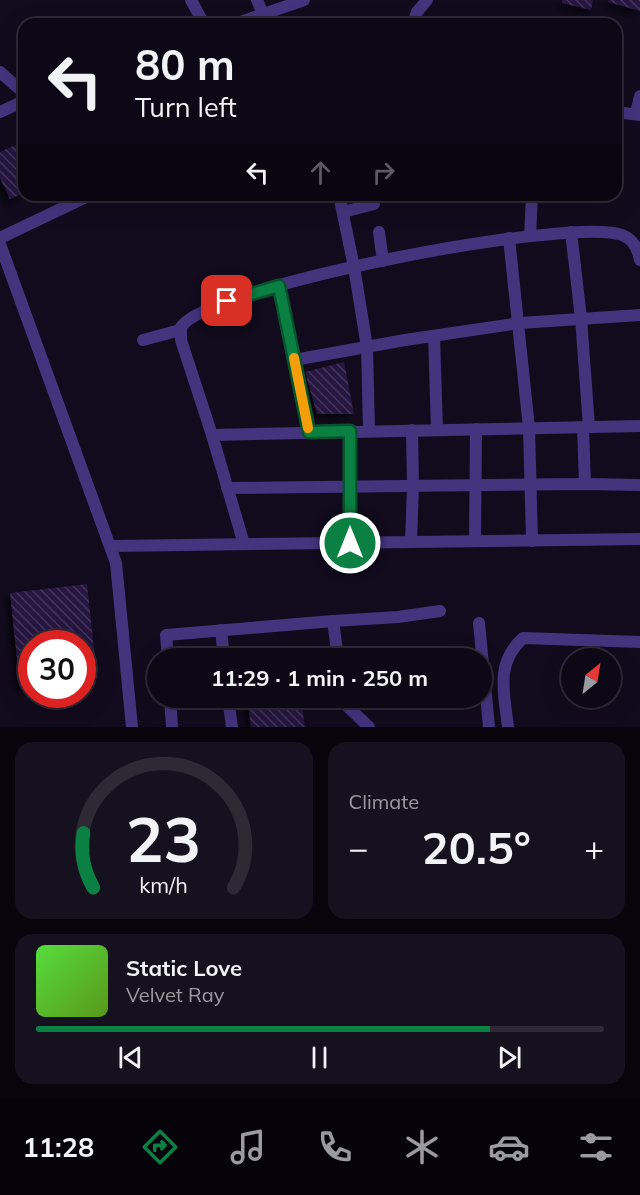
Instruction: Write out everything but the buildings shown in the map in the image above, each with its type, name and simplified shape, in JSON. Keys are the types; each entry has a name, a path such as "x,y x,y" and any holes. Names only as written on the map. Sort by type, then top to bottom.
{"street":[{"path":"191,0 201,18"},
{"path":"257,0 263,14"},
{"path":"252,18 304,0"},
{"path":"415,18 427,0"},
{"path":"0,72 18,88"},
{"path":"0,112 18,104"},
{"path":"622,106 639,107"},
{"path":"622,111 639,107"},
{"path":"0,229 61,201"},
{"path":"0,238 77,201"},
{"path":"340,201 367,347 369,431"},
{"path":"530,236 532,201"},
{"path":"343,212 374,204"},
{"path":"379,232 383,261"},
{"path":"571,232 581,318 586,428 585,484"},
{"path":"143,340 180,330 189,318 203,311 279,286 354,267 509,238 571,232 622,235 635,246 640,260"},
{"path":"509,238 520,323 529,428 532,541"},
{"path":"0,244 116,563 132,727"},
{"path":"279,286 309,432"},
{"path":"294,360 520,323 640,315"},
{"path":"180,330 181,340 244,544"},
{"path":"434,336 437,430"},
{"path":"212,435 640,426"},
{"path":"475,541 476,429"},
{"path":"411,542 412,430"},
{"path":"350,431 350,543"},
{"path":"227,488 640,485"},
{"path":"111,546 640,539"},
{"path":"167,648 166,635 398,617 440,611"},
{"path":"333,621 337,648"},
{"path":"479,623 489,727"},
{"path":"221,630 223,648"},
{"path":"508,727 504,697 504,668 511,649 523,638 640,642"},
{"path":"171,708 172,727"},
{"path":"229,708 232,727"},
{"path":"349,708 369,727"}],"slow traffic":[{"path":"294,358 308,428"}],"route":[{"path":"227,301 279,286 309,432 350,431 350,543"}]}
